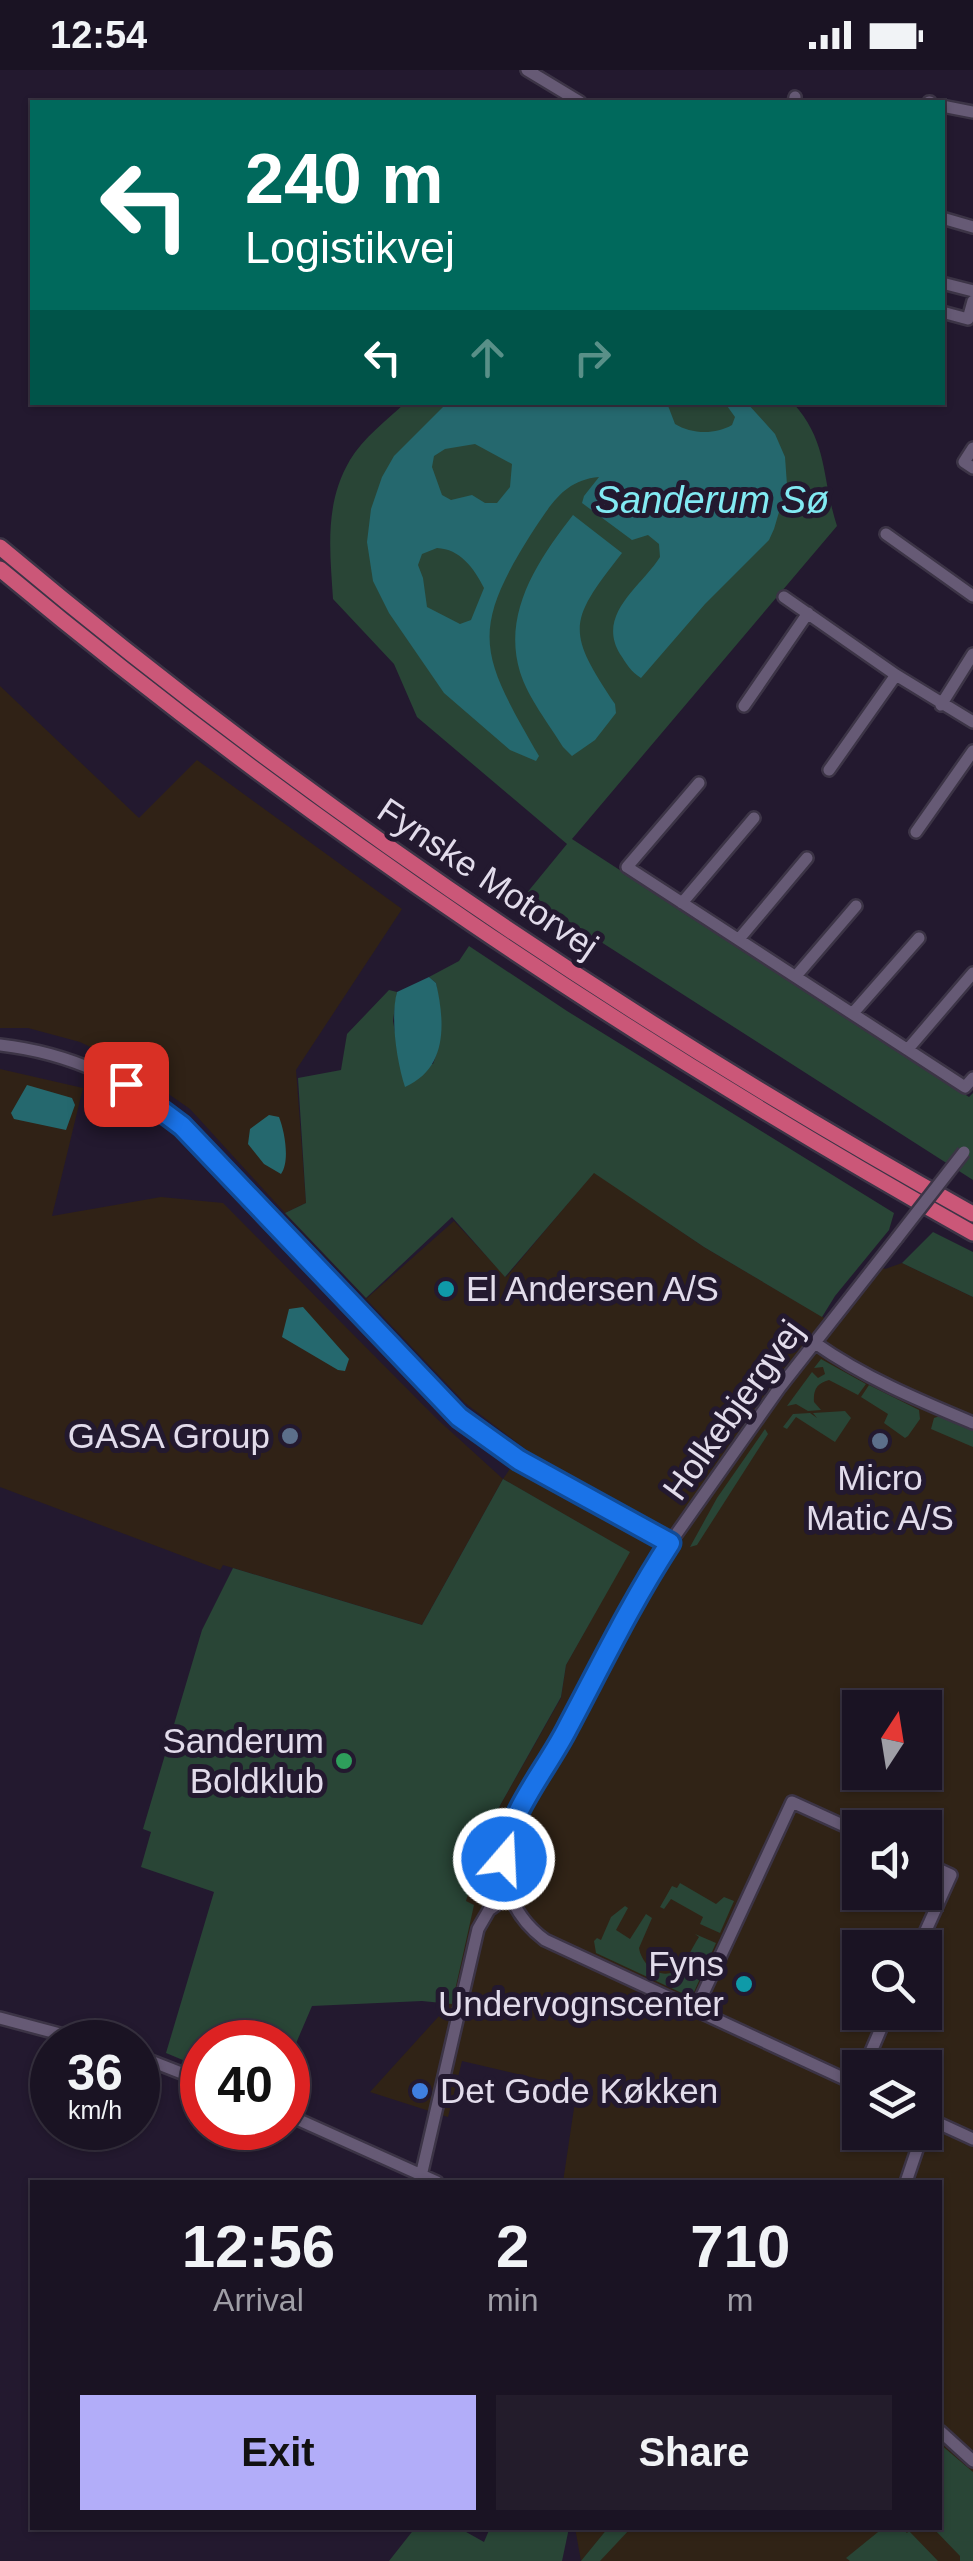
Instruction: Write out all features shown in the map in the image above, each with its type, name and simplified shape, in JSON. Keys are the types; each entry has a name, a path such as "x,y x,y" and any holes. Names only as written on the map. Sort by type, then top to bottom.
{"highway":[{"name":"Fynske Motorvej","path":"0,547 229,730 500,926 685,1046 973,1214"},
{"name":"Fynske Motorvej","path":"0,569 204,733 490,938 698,1073 973,1233"}],"street":[{"path":"528,70 577,100"},
{"path":"945,107 973,112"},
{"path":"945,219 973,228"},
{"path":"945,284 973,291"},
{"path":"945,313 968,319 973,302"},
{"path":"973,448 964,462 973,468"},
{"path":"886,534 973,596"},
{"path":"784,597 896,676 973,722"},
{"path":"744,706 808,613"},
{"path":"941,704 973,654"},
{"path":"829,770 896,676"},
{"path":"916,832 973,750"},
{"path":"699,783 627,868 965,1087 973,1078"},
{"path":"682,903 754,818"},
{"path":"739,939 807,858"},
{"path":"796,976 856,906"},
{"path":"852,1012 919,938"},
{"path":"908,1049 973,973"},
{"path":"0,1045 76,1062 126,1084 156,1104 182,1126 459,1417 519,1460 670,1543"},
{"name":"Holkebjergvej","path":"510,1895 504,1859 512,1827 600,1662 670,1543 742,1440 973,1140"},
{"path":"815,1343 890,1388 973,1423"},
{"path":"695,2011 792,1802 842,1825"},
{"path":"942,1871 951,1875 942,1895"},
{"path":"421,2176 478,1929 489,1910 510,1895 523,1919 546,1940 842,2075"},
{"path":"0,2018 30,2026"},
{"path":"310,2125 432,2180"},
{"path":"942,2129 973,2139"},
{"path":"907,2180 916,2150"},
{"path":"942,2434 973,2461"}],"shaded area":[{"path":"403,405 795,405 805,418 819,447 837,526 572,839 969,1097 973,1093 973,1180 526,894 567,844 417,717 394,664 333,599 331,528 336,494 350,460"},
{"path":"0,686 139,818 197,760 402,909 296,1070 306,1203 285,1213 190,1109 127,1065 80,1042 28,1028 0,1028"},
{"path":"469,946 894,1213 889,1230 822,1317 704,1247 594,1173 505,1277 452,1217 366,1298 285,1213 306,1203 298,1078 341,1070 347,1034 389,990 397,992 393,1021 400,1060 433,1064 440,1015 436,983 429,977 459,961"},
{"name":"GASA Group","path":"0,1069 83,1088 52,1216 161,1197 223,1203 436,1418 503,1479 422,1625 223,1565 220,1570 0,1487"},
{"path":"594,1172 704,1247 828,1320 873,1262 885,1269 902,1263 973,1297 973,2561 581,2561 575,2530 942,2530 942,2180 563,2180 577,2088 462,2061 448,2117 370,2092 449,2005 468,1888 489,1825 561,1698 566,1665 629,1552 503,1479 524,1448 465,1403 366,1299 454,1221 506,1277"},
{"path":"933,1232 973,1252 973,1297 902,1263"},
{"path":"821,1359 866,1384 858,1395 829,1380 819,1385 814,1394 814,1402 821,1410 808,1411 796,1404 787,1406 812,1372 818,1378 825,1374 823,1367 814,1368"},
{"path":"869,1385 919,1410 920,1419 908,1436 905,1438 884,1423 888,1414 861,1397"},
{"path":"845,1411 851,1418 835,1442 796,1417 787,1429 783,1427 793,1414 810,1413 817,1418 813,1413"},
{"path":"940,1416 973,1430 973,1447 931,1429 934,1418"},
{"path":"765,1429 768,1434 697,1545 690,1547 717,1498"},
{"name":"Sanderum Boldklub","path":"503,1479 630,1552 566,1665 561,1697 489,1825 466,1901 474,1905 452,2004 422,2001 312,2006 306,2020 180,2020 180,2059 166,2053 214,1892 141,1867 151,1832 143,1829 202,1630 233,1568 422,1625"},
{"path":"680,1883 716,1904 724,1897 734,1901 720,1933 700,1924 703,1917 671,1899 664,1909 660,1907 672,1886 677,1888"},
{"path":"625,1906 628,1908 616,1930 630,1939 646,1914 652,1918 639,1948 655,1971 668,1973 681,1966 699,1937 695,1934 716,1943 694,1992 684,1994 596,1953 594,1941 601,1940 611,1917"},
{"path":"942,2446 973,2472 973,2561 960,2561 960,2556 935,2530 942,2530"},
{"path":"413,2530 463,2530 484,2542 489,2530 569,2530 562,2561 389,2561"},
{"path":"606,2530 629,2530 600,2561 581,2561"},
{"path":"881,2530 903,2530 938,2561 850,2561 846,2558"}],"water":[{"name":"Sanderum Sø","path":"445,405 668,405 675,424 703,432 732,425 735,417 726,405 749,405 775,434 785,457 787,485 769,540 705,604 641,678 620,654 613,626 624,602 660,557 659,544 648,535 632,540 582,503 599,477 568,488 554,502 514,563 491,619 494,666 539,756 536,761 510,750 444,693 389,613 373,581 367,542 371,509 394,456","holes":["475,444 512,464 510,487 497,503 485,503 472,495 451,500 442,495 432,467 434,456 445,449","445,549 465,561 484,588 471,620 460,624 427,607 418,565 422,554"]},
{"name":"Sanderum Sø","path":"573,515 622,553 592,595 580,626 588,659 615,704 616,713 595,740 572,756 528,691 520,672 516,629 536,569"},
{"path":"429,977 436,983 439,998 440,1042 429,1068 405,1087 395,1040 397,992"},
{"path":"27,1085 72,1098 75,1105 66,1130 14,1119 11,1113"},
{"path":"269,1115 279,1117 283,1131 286,1155 281,1174 264,1164 248,1144 250,1129"},
{"path":"303,1307 349,1359 345,1371 282,1337 289,1309"}],"place":[{"name":"El Andersen A/S","path":"446,1289"},
{"name":"GASA Group","path":"290,1436"},
{"name":"Micro Matic A/S","path":"880,1441"},
{"name":"Sanderum Boldklub","path":"344,1761"},
{"name":"Fyns Undervognscenter","path":"744,1984"},
{"name":"Det Gode Køkken","path":"420,2091"}],"route":[{"path":"126,1084 182,1126 459,1417 519,1460 670,1543 588,1682 568,1727 512,1827 504,1859"}]}
